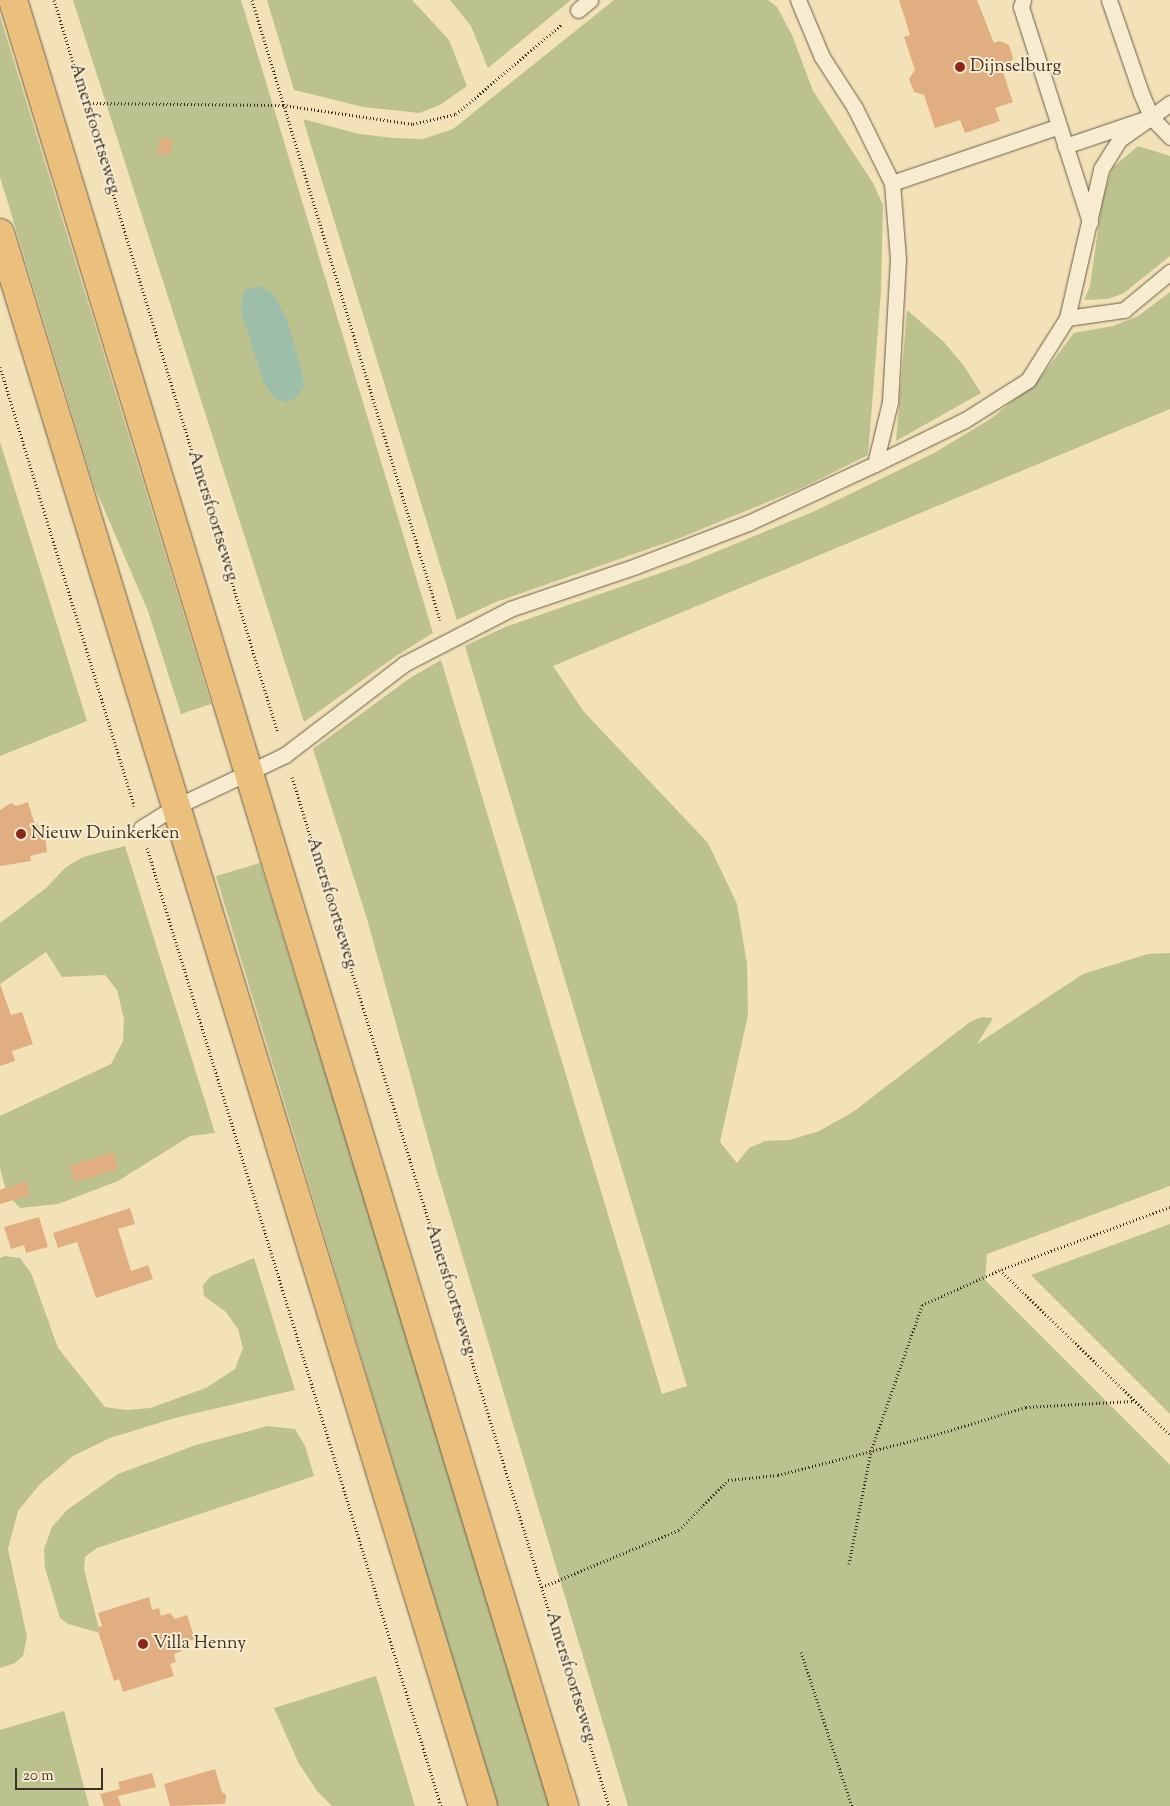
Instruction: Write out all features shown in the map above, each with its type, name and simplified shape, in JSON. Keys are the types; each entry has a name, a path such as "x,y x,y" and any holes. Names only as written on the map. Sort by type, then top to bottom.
{"main road":[{"path":"13,0 250,771 564,1806"},
{"path":"0,233 483,1806"}],"lane":[{"path":"578,10 590,0"},
{"path":"798,0 822,57 855,108 892,183 898,259 890,402 876,464"},
{"path":"1023,0 1021,7 1090,224"},
{"path":"1109,0 1152,117 1170,137"},
{"path":"140,828 175,807 285,755 404,664 510,609 636,566 748,523 876,464 965,420 1028,380 1067,318 1090,224 1101,169 1120,139 1170,102"},
{"path":"1065,146 1152,117"},
{"path":"892,183 1059,126"},
{"path":"1067,318 1124,310 1170,272"}],"path":[{"name":"Amersfoortseweg","path":"54,0 609,1806"},
{"path":"252,0 446,642"},
{"path":"86,103 284,105 413,124 456,114 578,10"},
{"path":"0,367 441,1806"},
{"path":"849,1564 871,1451 922,1305 1000,1270 1170,1207"},
{"path":"1000,1270 1170,1435"},
{"path":"542,1587 679,1530 728,1480 778,1475 1026,1407 1133,1401"},
{"path":"800,1652 852,1806"}],"shaded area":[{"path":"73,0 241,0 433,633 396,656 304,722"},
{"path":"267,0 412,0 449,40 467,86 440,105 419,113 363,107 294,90"},
{"path":"450,0 571,0 488,68 471,26"},
{"path":"614,0 768,0 777,7 792,35 813,91 873,183 883,205 881,291 868,455 804,487 680,538 496,602 457,620 303,119 359,134 394,138 423,139 453,129"},
{"path":"0,16 211,704 181,714 148,611 95,488 0,177"},
{"path":"1138,146 1170,156 1170,256 1124,293 1108,299 1084,300 1090,286 1102,202 1112,168"},
{"path":"259,286 273,293 287,320 302,371 304,387 296,398 287,402 275,399 264,383 241,312 242,297 247,289"},
{"path":"1170,292 1170,409 553,666 584,712 708,843 737,904 747,964 748,1015 720,1142 737,1163 749,1148 765,1141 789,1140 817,1132 853,1112 970,1022 982,1017 993,1018 977,1044 1083,974 1148,954 1170,953 1170,1186 987,1254 985,1280 1170,1465 1170,1806 628,1806 436,1168 367,919 313,749 410,678 441,660 662,1394 687,1386 465,646 505,627 689,563 815,511 934,453 992,418 1040,378 1074,333 1113,326 1138,316"},
{"path":"907,310 943,341 964,366 981,393 896,441"},
{"path":"0,442 87,721 0,756"},
{"path":"125,846 215,1133 190,1136 118,1181 58,1204 20,1208 7,1194 0,1168 0,1116 111,1064 123,1041 124,1019 117,990 105,975 62,977 46,952 0,984 0,923 46,888 66,867 83,857"},
{"path":"260,863 431,1413 550,1806 498,1806 216,876"},
{"path":"1170,1224 1170,1414 1031,1275"},
{"path":"5,1256 20,1258 31,1273 58,1348 105,1407 127,1410 150,1408 206,1388 235,1369 243,1348 238,1329 226,1312 204,1296 203,1285 211,1276 254,1258 295,1390 175,1418 110,1438 73,1456 40,1484 18,1511 8,1549 27,1637 23,1656 15,1663 0,1668 0,1258"},
{"path":"268,1426 295,1429 305,1446 314,1476 97,1548 85,1557 84,1569 100,1633 68,1624 60,1618 45,1568 44,1549 52,1527 67,1510 118,1474 196,1445"},
{"path":"376,1676 415,1806 332,1806 317,1791 298,1762 274,1708"},
{"path":"64,1711 89,1806 0,1806 0,1730"}],"building":[{"name":"Dijnselburg","path":"899,0 977,0 994,43 1000,41 1009,45 1013,58 1009,66 1002,69 1013,102 995,108 1000,121 965,133 960,120 935,128 924,95 914,92 909,79 915,70 904,37 910,35"},
{"path":"159,138 172,139 171,154 158,154"},
{"name":"Nieuw Duinkerken","path":"28,802 35,825 38,823 41,834 45,833 47,852 30,856 31,861 0,866 0,810 11,803 16,806"},
{"path":"0,984 11,1015 22,1012 33,1044 12,1051 15,1061 0,1066"},
{"path":"113,1152 118,1169 75,1182 70,1166"},
{"path":"26,1181 30,1195 0,1204 0,1190"},
{"path":"130,1208 135,1224 118,1229 131,1271 148,1265 153,1279 96,1298 77,1242 58,1248 53,1233"},
{"path":"39,1217 48,1247 26,1253 24,1245 11,1249 4,1227"},
{"name":"Villa Henny","path":"149,1597 152,1610 159,1608 161,1616 170,1613 175,1619 187,1615 195,1639 183,1643 182,1651 174,1654 176,1662 170,1664 174,1676 123,1692 119,1679 114,1681 97,1628 102,1626 98,1613"},
{"path":"215,1769 222,1792 226,1795 225,1804 170,1806 164,1784"},
{"path":"152,1773 156,1787 118,1796 121,1806 104,1806 100,1794 120,1789 118,1782"}],"place":[{"name":"Dijnselburg","path":"960,67"},
{"name":"Nieuw Duinkerken","path":"21,834"},
{"name":"Villa Henny","path":"143,1644"}]}
